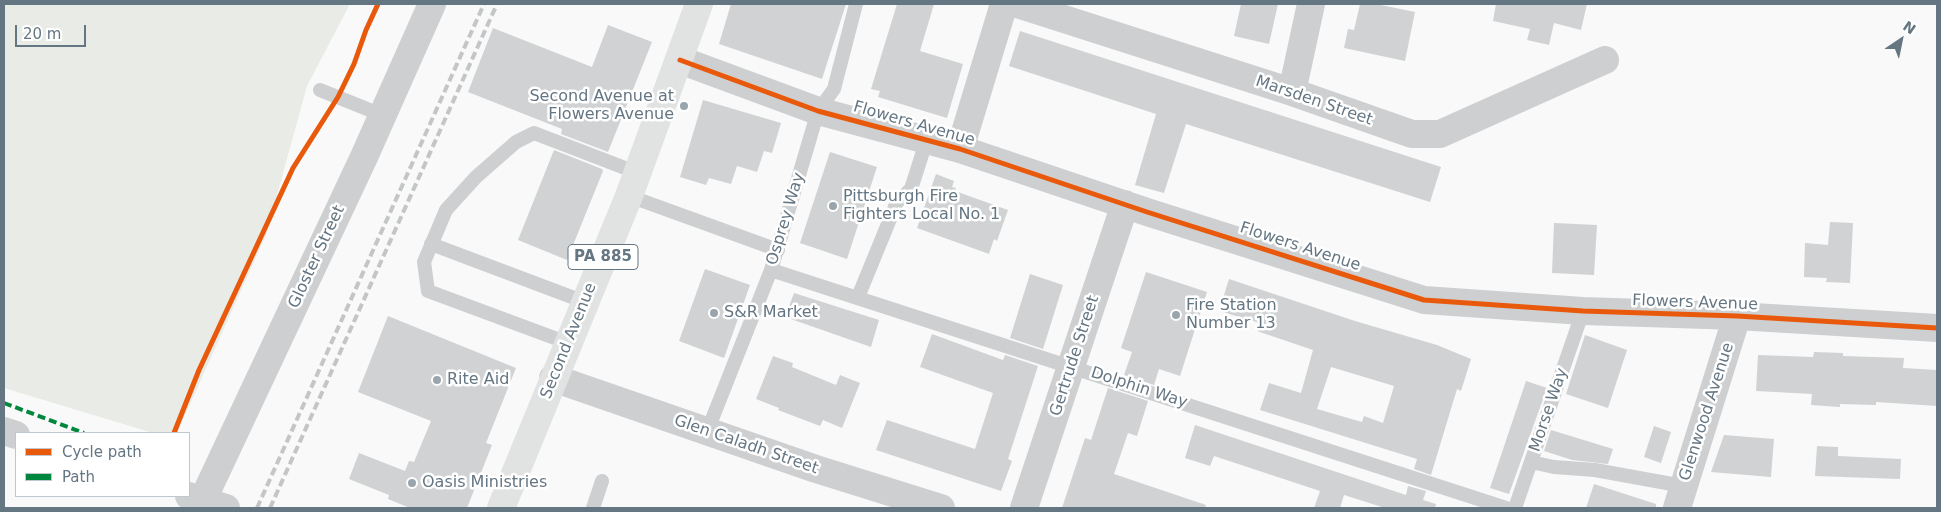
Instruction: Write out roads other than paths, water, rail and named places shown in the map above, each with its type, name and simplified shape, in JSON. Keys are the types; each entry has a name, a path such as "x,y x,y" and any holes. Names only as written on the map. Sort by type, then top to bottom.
{"main road":[{"name":"Second Avenue","path":"501,508 633,184 699,4"}],"street":[{"name":"Gloster Street","path":"204,503 432,4"},
{"path":"960,149 1004,4"},
{"name":"Marsden Street","path":"1017,4 1292,92 1412,134 1440,134 1605,60"},
{"path":"1292,92 1311,4"},
{"name":"Flowers Avenue","path":"680,60 818,111 960,149 1424,300 1583,311 1737,316 1937,328"},
{"name":"Gertrude Street","path":"1024,508 1125,204"},
{"name":"Glenwood Avenue","path":"1680,497 1737,316"},
{"name":"Glen Caladh Street","path":"553,378 707,432 941,508"}],"lane":[{"name":"Osprey Way","path":"707,432 778,250 818,111 834,89 856,4"},
{"path":"320,90 382,115"},
{"path":"568,343 428,291 424,262 446,210 476,177 516,142 534,133 633,184 778,250"},
{"path":"858,298 897,202 911,189 926,139"},
{"path":"431,244 585,302"},
{"name":"Dolphin Way","path":"771,270 1506,508"},
{"name":"Morse Way","path":"1515,508 1583,311"},
{"path":"1531,462 1562,468 1595,470 1680,497"},
{"path":"593,508 602,481"}],"railway":[{"path":"257,508 484,4"},
{"path":"270,508 497,4"}],"place":[{"name":"Second Avenue at Flowers Avenue","path":"684,106"},
{"name":"Pittsburgh Fire Fighters Local No. 1","path":"833,206"},
{"name":"S&R Market","path":"714,313"},
{"name":"Fire Station Number 13","path":"1176,315"},
{"name":"Rite Aid","path":"437,380"},
{"name":"Oasis Ministries","path":"412,483"}]}
